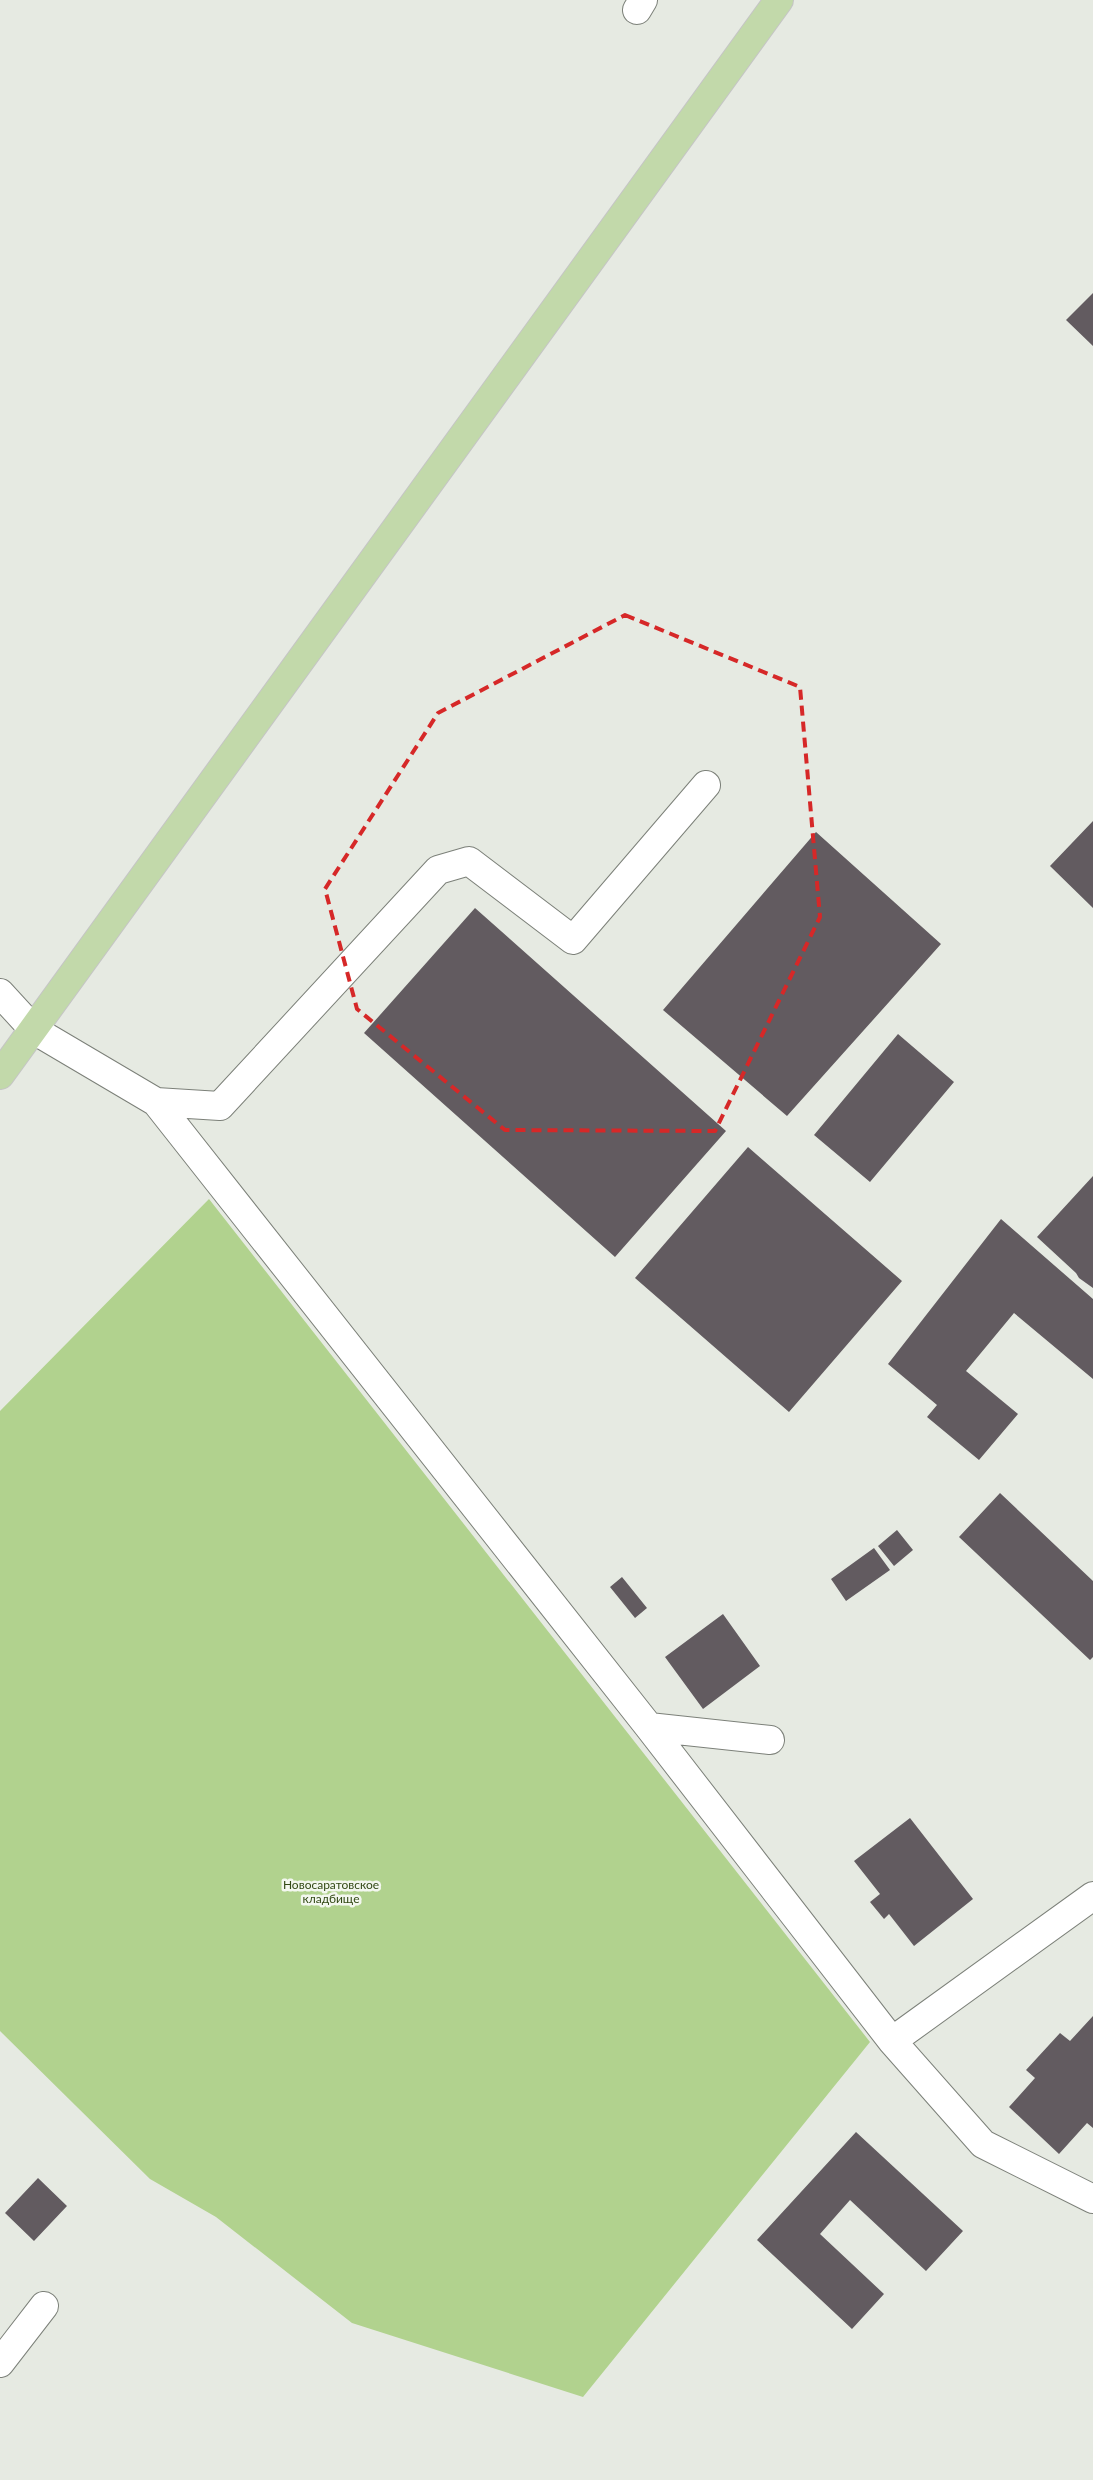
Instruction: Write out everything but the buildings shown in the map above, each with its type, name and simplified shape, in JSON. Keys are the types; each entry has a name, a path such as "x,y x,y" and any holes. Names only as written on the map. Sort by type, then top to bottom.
{"main road":[{"path":"0,1075 779,0"}],"street":[{"path":"156,1102 220,1106 438,870 469,861 574,940 706,785"},
{"path":"0,993 34,1030 156,1102 649,1727 892,2040 984,2144 1093,2200"},
{"path":"649,1727 770,1740"},
{"path":"892,2040 1093,1896"},
{"path":"0,2363 44,2306"}],"highlighted area":[{"path":"625,615 800,687 820,917 715,1131 505,1130 357,1009 325,889 438,713"}],"green space":[{"name":"Новосаратовское кладбище","path":"209,1199 870,2042 583,2397 352,2323 216,2217 150,2179 0,2031 0,1411"}]}
